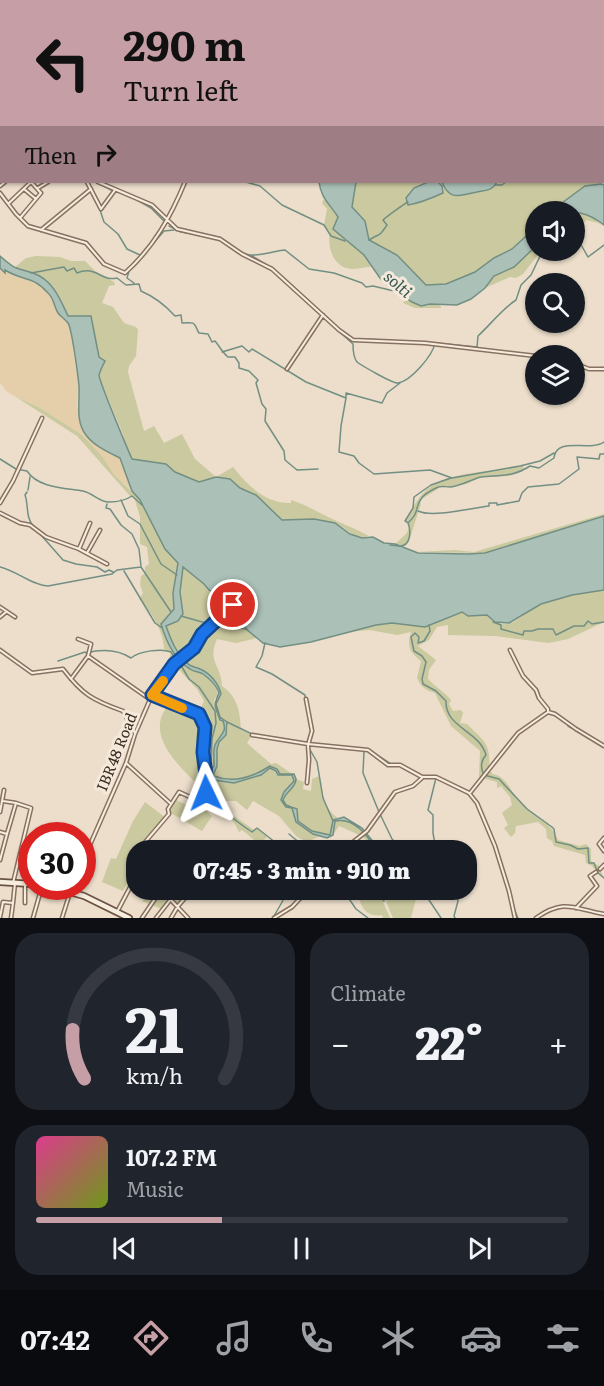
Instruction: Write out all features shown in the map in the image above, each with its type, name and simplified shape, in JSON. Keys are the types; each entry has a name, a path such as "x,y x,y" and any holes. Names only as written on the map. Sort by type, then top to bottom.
{"main road":[{"path":"0,882 18,883"},
{"path":"93,900 129,918"}],"street":[{"path":"9,203 30,183"},
{"path":"20,218 41,193 32,183"},
{"path":"38,189 47,183"},
{"path":"88,183 102,210 116,190"},
{"path":"100,183 152,205 167,221 180,230 225,241 242,254 272,268 339,330 356,340 442,345 525,355"},
{"path":"0,192 28,225 86,243 105,264 125,273 148,249 167,221 185,183"},
{"path":"24,188 36,199"},
{"path":"41,230 91,189"},
{"path":"287,369 324,315"},
{"path":"585,367 604,369"},
{"path":"0,503 13,482 42,418"},
{"path":"0,513 20,523 30,525 46,537 79,549 107,564"},
{"path":"79,549 90,523"},
{"path":"87,553 100,530"},
{"name":"IBR48 Road","path":"96,831 126,763 135,734 152,695 179,660 194,648 202,634 233,605"},
{"path":"0,607 15,617"},
{"path":"0,617 6,612"},
{"path":"71,679 88,654 91,644 78,639"},
{"path":"0,650 32,673 63,669 78,688 86,694 123,711 135,734"},
{"path":"510,650 523,676 536,690 548,712"},
{"path":"88,654 148,698 152,695 199,714 205,727 203,752 208,790"},
{"path":"306,699 312,731 308,744 307,783"},
{"path":"548,712 555,714 604,746"},
{"path":"469,793 518,733 548,712"},
{"path":"252,735 368,750 388,765 400,765 422,777 436,777 469,793 477,803 495,846 515,918"},
{"path":"126,763 171,804"},
{"path":"356,840 363,835 393,794 413,786 422,777"},
{"path":"147,840 169,814 168,809 179,792 197,801 212,786"},
{"path":"0,812 4,790"},
{"path":"3,801 31,808 14,883 11,918"},
{"path":"0,860 16,803"},
{"path":"0,832 7,834"},
{"path":"604,838 598,844 604,851"},
{"path":"600,869 604,865"},
{"path":"576,908 597,886 590,878 596,872"},
{"path":"117,912 126,895"},
{"path":"33,918 38,900"},
{"path":"62,918 68,900"},
{"path":"142,918 154,900"},
{"path":"156,918 169,900"},
{"path":"171,900 188,918"},
{"path":"171,918 183,900"},
{"path":"274,918 299,900"},
{"path":"0,917 3,902 13,903"},
{"path":"536,918 548,909 563,905 604,914"}],"green space":[{"path":"356,183 442,183 448,192 456,196 488,190 496,183 604,183 604,185 585,186 565,201 525,201 525,237 512,249 494,258 475,272 446,284 426,285 397,255 369,240 365,221 352,207"},
{"path":"324,199 338,217 334,229 364,255 371,267 345,268 336,261 331,250 330,232 324,225 327,209 322,203"},
{"path":"585,214 593,218 604,227 598,223 586,220 585,222"},
{"path":"36,256 85,261 95,271 114,282 115,285 109,286 102,303 113,307 124,323 138,330 136,356 128,372 144,431 154,426 164,443 182,434 195,459 216,477 199,482 175,472 166,464 132,459 126,449 123,434 99,375 99,357 91,316 68,316 51,285 39,276 14,268 26,258"},
{"path":"525,257 525,261 533,261 523,274 516,278 510,277 485,288 494,276 514,267"},
{"path":"406,298 421,306 440,304 441,308 415,308 403,303"},
{"path":"16,397 39,407 81,434 103,457 113,473 140,500 165,549 178,563 173,593 174,609 161,624 174,652 187,668 205,675 217,689 218,695 214,700 220,720 223,721 224,731 214,747 214,766 211,768 214,780 234,783 261,775 270,768 278,775 292,775 294,781 284,792 283,804 292,807 296,822 320,836 311,840 303,840 296,836 279,816 253,801 247,810 236,801 221,801 233,815 254,830 257,828 267,837 264,840 254,840 242,830 239,832 235,824 210,797 208,791 206,793 168,752 162,740 160,728 162,715 170,703 198,714 204,701 197,689 169,659 171,652 164,649 156,622 139,599 143,593 140,585 141,576 149,564 147,547 140,544 140,517 134,497 130,496 77,436"},
{"path":"524,465 523,471 509,476 481,477 466,484 442,486 419,501 421,504 409,541 401,547 395,544 410,527 405,521 416,503 438,482 461,475"},
{"path":"233,467 251,487 265,497 282,502 291,503 291,500 305,505 369,536 359,537 334,523 282,520 256,495 240,488 230,479 216,477"},
{"path":"604,514 604,516 485,553 416,552 455,550 474,552"},
{"path":"183,566 209,590 237,606 246,629 257,638 236,643 217,639 214,658 222,686 232,695 237,705 241,730 252,735 247,743 271,764 276,763 291,773 280,774 277,769 269,767 243,779 214,776 219,742 226,735 228,726 220,718 216,704 220,696 219,692 208,675 188,664 180,656 166,626 183,614 180,592"},
{"path":"604,590 604,622 568,639 549,643 495,636 448,635 448,625 437,627 429,640 418,646 436,660 429,670 428,679 451,700 449,704 453,711 461,710 463,713 460,723 467,724 488,748 489,770 504,780 521,803 550,827 558,840 580,846 586,844 591,849 591,861 599,866 604,879 586,863 585,855 554,846 547,838 546,829 538,822 516,826 515,833 511,837 504,828 508,825 502,813 512,805 510,797 501,786 497,788 497,782 479,777 480,751 451,726 435,693 424,688 417,678 421,661 410,648 411,632 397,635 370,630 347,632 392,623 425,627 462,612 468,616 487,615 496,622 507,624 547,602 571,595"},
{"path":"319,776 326,804 338,818 333,820 330,835 317,833 304,827 298,821 293,806 286,805 283,800 296,779 304,782 303,789 311,791 312,779"},
{"path":"174,799 193,808 197,803 212,816 202,831 169,812 168,809"},
{"path":"145,802 166,818 147,840 126,840 126,885 123,891 102,882 111,858 116,859 133,821"},
{"path":"335,821 348,822 358,828 369,840 339,826 333,835"},
{"path":"183,900 176,908 170,903 164,910 142,901"},
{"path":"360,900 384,900 383,902 390,918 371,914"},
{"path":"416,900 411,918 393,918 386,901"}],"sand":[{"path":"0,268 5,273 3,268 14,276 29,278 40,284 51,295 58,313 69,324 79,387 77,406 86,435 99,447 120,458 132,491 113,473 103,457 81,434 39,407 6,391 0,383"}],"water":[{"name":"solti","path":"319,183 356,183 352,207 365,221 369,240 397,255 426,285 446,284 475,272 494,258 512,249 525,237 525,257 514,267 494,276 485,288 471,299 457,305 421,306 382,281 364,255 333,229 338,217 324,196"},
{"path":"426,183 439,183 443,193 408,205 406,198 414,188"},
{"path":"442,183 496,183 488,190 456,196 445,188"},
{"path":"604,185 604,225 585,214 585,201 565,201 585,186"},
{"path":"0,256 15,268 33,273 46,280 55,291 68,316 91,316 99,357 105,361 99,375 100,380 132,459 166,464 175,472 199,482 216,477 230,479 240,488 256,495 282,520 314,519 335,523 350,534 362,538 373,537 384,543 395,544 418,553 485,553 604,516 604,590 572,595 541,604 509,623 495,622 487,615 468,616 462,612 425,627 392,623 376,625 311,642 280,647 263,643 246,629 237,606 209,590 183,567 180,592 183,614 178,621 166,626 174,646 183,659 211,676 220,690 221,694 216,704 220,717 227,722 226,735 219,742 217,749 217,766 214,776 229,779 243,778 270,766 277,769 280,774 294,774 296,782 283,800 286,805 297,809 298,821 312,831 330,835 333,820 344,817 362,828 372,840 354,825 342,821 335,821 333,835 327,838 313,834 296,822 292,808 286,807 281,800 284,792 294,781 292,775 278,775 270,768 261,775 234,783 214,780 211,776 215,745 224,728 215,706 219,693 215,685 202,673 192,670 180,661 168,643 161,624 174,609 173,593 178,563 165,549 140,500 132,491 120,458 97,446 89,439 80,424 79,386 68,323 58,313 52,297 42,287 5,270 5,273 0,268"}],"waterway":[{"path":"98,183 113,191"},
{"path":"250,183 260,186 282,205 324,225 331,236 345,241"},
{"path":"495,185 505,183"},
{"path":"115,192 123,193"},
{"path":"137,200 151,208 165,222"},
{"path":"369,240 380,234 387,225 383,220 408,202"},
{"path":"99,207 104,222 118,234 127,249 140,255"},
{"path":"169,226 181,232 205,236"},
{"path":"138,261 164,231 174,230"},
{"name":"solti","path":"219,237 246,254 258,255 285,250 309,269 334,273 362,283 366,287 373,286 394,291"},
{"path":"585,252 588,257 604,245"},
{"path":"236,251 244,256"},
{"path":"252,256 275,270 331,321"},
{"path":"330,323 353,344 357,362 384,378 398,383 409,378 421,367 435,343 477,347 478,336 516,300 521,285 531,275 538,261"},
{"path":"31,273 64,267 67,271 74,268 77,273 89,271 107,278 117,278 126,285 139,284 141,291 160,302 175,316 181,315 182,323 193,323 199,333 208,334 212,342 215,341 228,357 235,357 239,368 249,371 258,380 256,383 262,404 266,409 265,421 284,451 285,460 297,470 318,469"},
{"path":"129,271 127,278 134,283"},
{"path":"366,339 434,343"},
{"path":"222,352 242,346 249,352 252,349 306,382 346,398 346,393 382,403 387,393 400,383"},
{"path":"346,398 339,452 354,456 359,463 374,474 430,470 452,478 520,466 540,461 554,453"},
{"path":"390,545 401,546 407,543 410,533 408,523 414,516 419,502 422,497 438,487 450,487 481,477 513,474 530,466 539,468 554,458 556,451 561,448 591,446 604,442"},
{"path":"418,511 442,513 489,506 489,503 497,503 497,505 519,501 522,493 528,487 559,484 579,469 577,457 599,459 600,454 604,454"},
{"path":"0,459 16,469 27,471 32,477 45,484 83,491 105,502 118,501 132,496 142,505"},
{"path":"28,490 30,477"},
{"path":"407,522 405,521 413,508 414,497 431,485 451,478"},
{"path":"27,492 25,495 28,515 34,527"},
{"path":"121,500 128,516 140,524 161,564 177,575"},
{"path":"107,504 106,508 110,509 121,525 132,534 139,549 141,566"},
{"path":"41,535 63,560 97,567 105,572 109,570 113,572"},
{"path":"0,567 48,586 112,574 117,570 141,567 171,612"},
{"path":"124,571 155,623 162,628"},
{"path":"181,616 213,625 247,629"},
{"path":"493,622 501,625 501,629 523,635 524,631 538,629 553,629 556,635 574,626 584,626 588,621 592,624 604,622"},
{"path":"429,625 430,631 424,641 418,643 419,637 415,633 411,637 414,651 426,662 423,684 436,691 446,701 451,717 482,747 486,755 482,764 484,775 499,779 527,809 552,827 556,842 578,849 588,848 589,863 594,863 598,873 604,878"},
{"path":"265,643 256,667 272,674 305,695 305,700"},
{"path":"58,661 85,652 109,651 131,658 156,650 171,652 176,661"},
{"path":"179,662 189,679 199,687 215,711 216,723 212,739 211,768"},
{"path":"227,722 252,734"},
{"path":"568,726 591,739"},
{"path":"254,734 303,742"},
{"path":"317,744 369,749"},
{"path":"309,748 317,762 323,798 333,821"},
{"path":"364,751 363,773 379,812"},
{"path":"380,757 391,764"},
{"path":"404,766 423,776"},
{"path":"211,776 209,779 215,786 218,800 227,813 252,832 257,828 272,840"},
{"path":"434,840 433,815 428,810 436,778"},
{"path":"448,782 472,795"},
{"path":"380,814 393,840"},
{"path":"488,826 512,898"},
{"path":"289,834 296,840"},
{"path":"274,916 283,900"},
{"path":"350,900 356,909 368,918"},
{"path":"429,900 441,918"},
{"path":"455,918 458,900"},
{"path":"514,909 518,918"}],"slow traffic":[{"path":"163,681 152,695 182,708"}],"route":[{"path":"206,793 208,790 203,752 205,727 199,714 152,695 174,664 194,648 202,634 233,605"}]}
